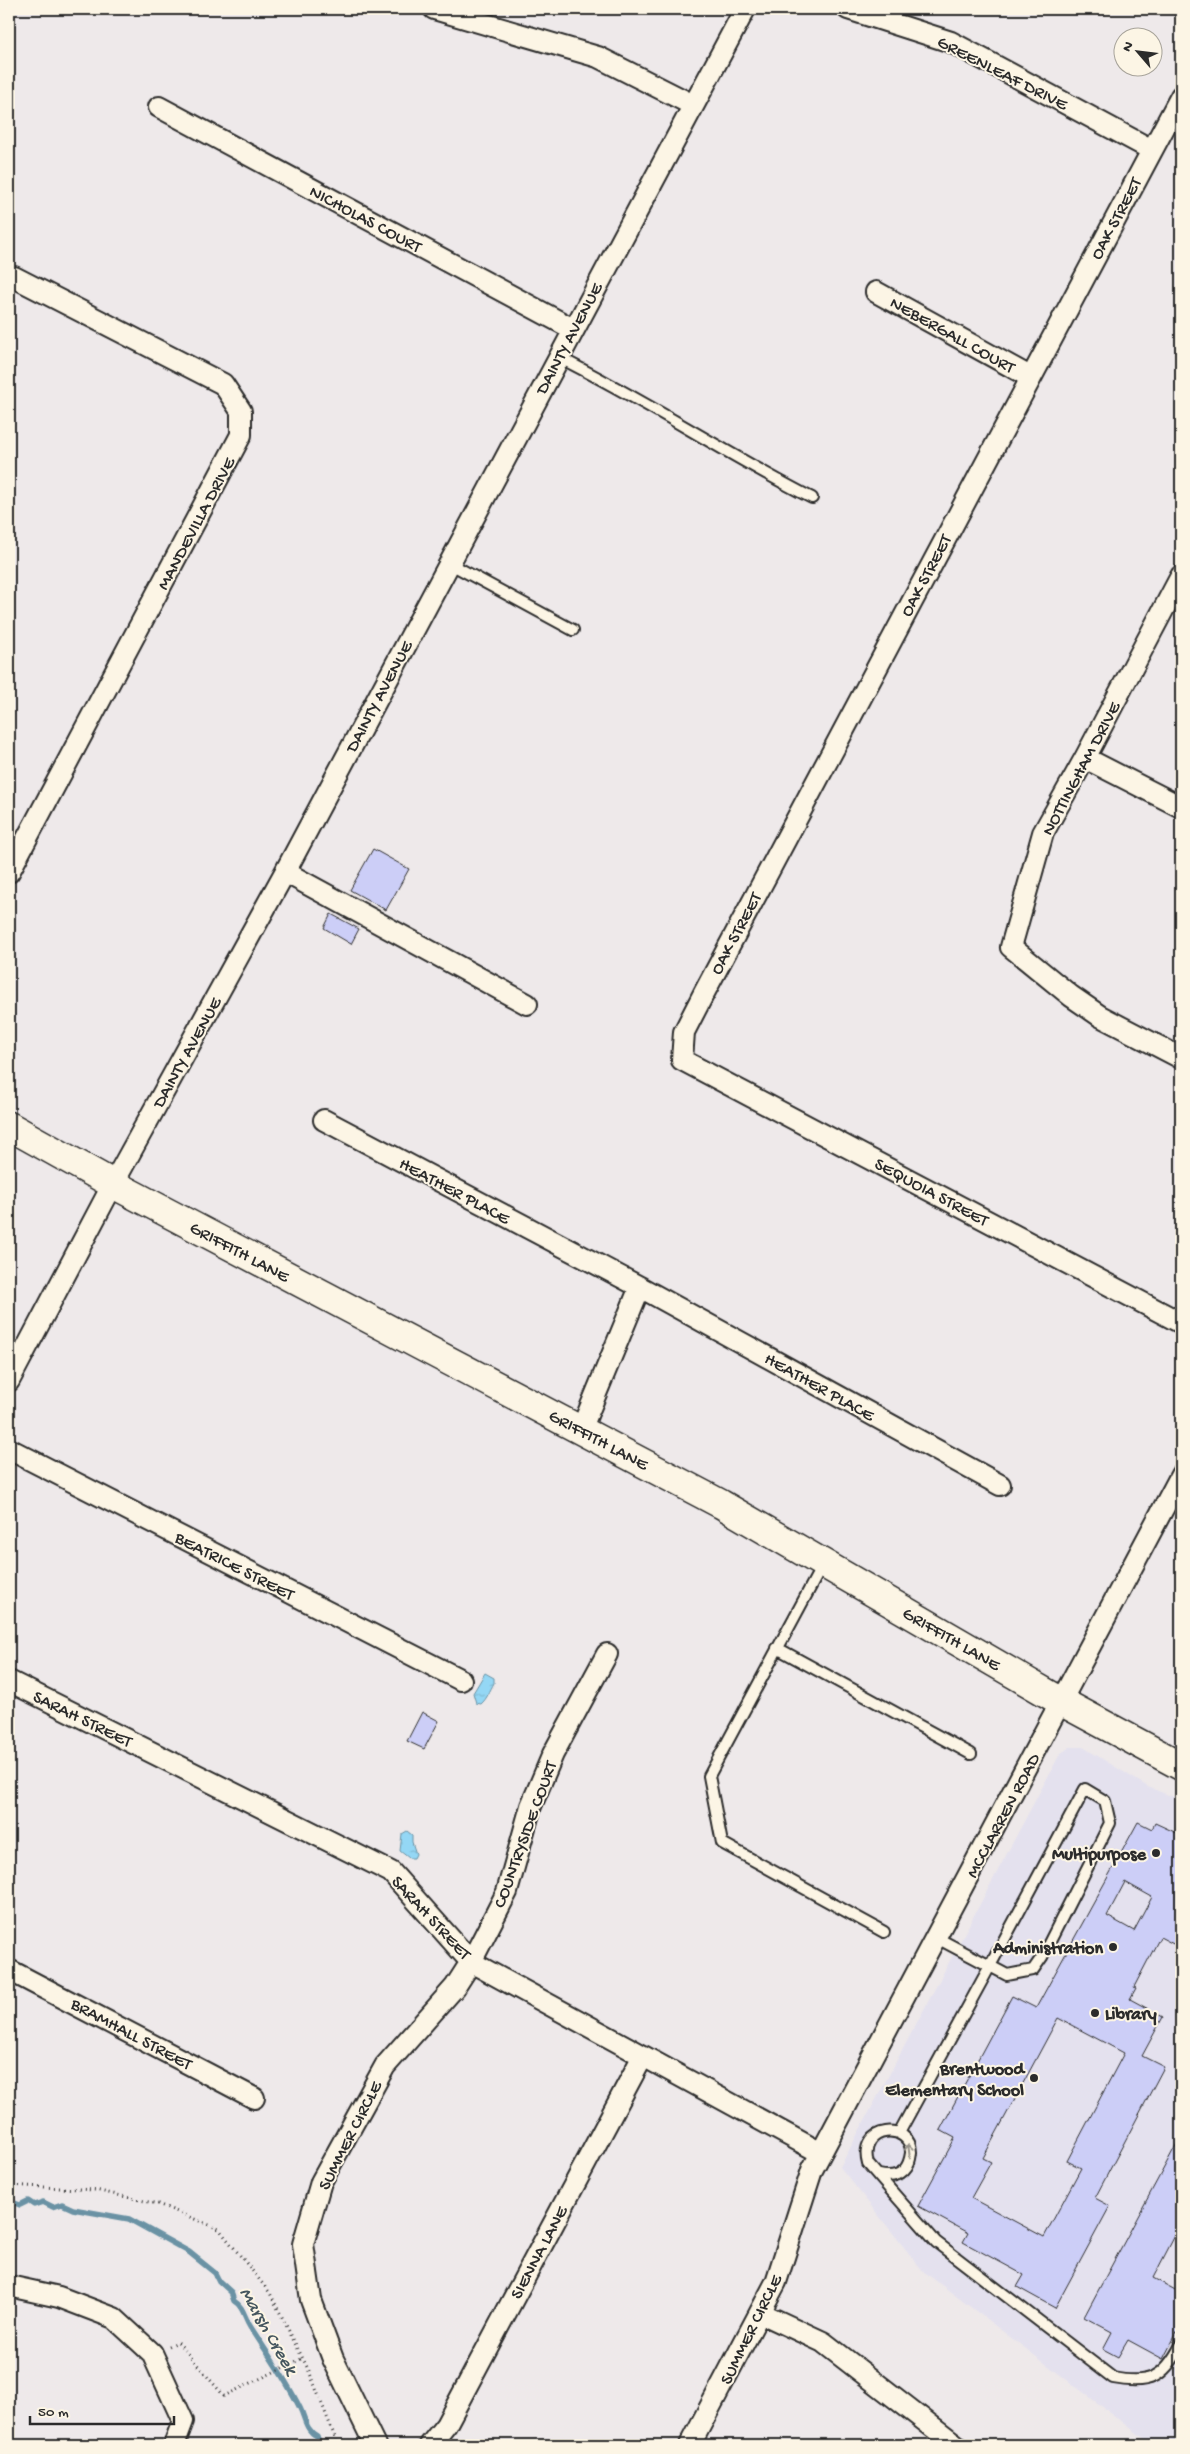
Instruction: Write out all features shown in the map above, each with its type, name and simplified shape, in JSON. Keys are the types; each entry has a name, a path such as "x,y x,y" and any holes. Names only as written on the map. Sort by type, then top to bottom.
{"street":[{"name":"DAINTY AVENUE","path":"9,1381 113,1184 285,872 692,105 745,9"},
{"name":"GREENLEAF DRIVE","path":"848,9 951,42 1152,150"},
{"path":"440,10 598,58 692,105"},
{"name":"OAK STREET","path":"682,1060 684,1032 704,993 1181,96"},
{"name":"NICHOLAS COURT","path":"159,106 573,329"},
{"name":"MANDEVILLA DRIVE","path":"9,277 14,277 223,384 241,411 241,435 9,872"},
{"name":"NEBERGALL COURT","path":"876,292 1030,377"},
{"name":"NOTTINGHAM DRIVE","path":"1181,576 1086,758 1043,833 1011,947 1071,996 1100,1016 1181,1058"},
{"path":"1086,758 1181,806"},
{"path":"285,872 527,1004"},
{"name":"SEQUOIA STREET","path":"682,1060 1181,1323"},
{"name":"HEATHER PLACE","path":"324,1120 640,1288 1000,1485"},
{"name":"GRIFFITH LANE","path":"9,1126 113,1184 720,1504 1062,1702 1181,1766"},
{"path":"581,1430 640,1288"},
{"name":"BEATRICE STREET","path":"9,1449 461,1680"},
{"name":"MCCLARREN ROAD","path":"821,2153 937,1938 1181,1475"},
{"name":"COUNTRYSIDE COURT","path":"471,1962 507,1892 531,1806 553,1754 607,1654"},
{"name":"SARAH STREET","path":"9,1681 391,1872 471,1962 821,2153"},
{"name":"SUMMER CIRCLE","path":"375,2445 333,2359 314,2309 303,2244 321,2182 385,2066 455,1987 471,1962"},
{"name":"BRAMHALL STREET","path":"9,1970 254,2098"},
{"name":"SIENNA LANE","path":"430,2445 446,2425 643,2056"},
{"name":"SUMMER CIRCLE","path":"690,2445 776,2282 809,2178 821,2153"},
{"path":"9,2286 59,2297 114,2318 152,2353 183,2421 174,2445"},
{"path":"761,2313 823,2342 956,2445"}],"lane":[{"path":"558,357 601,378 762,472 812,498"},
{"path":"449,563 573,630"},
{"path":"824,1564 709,1776 722,1843 884,1932"},
{"path":"777,1648 971,1754"},
{"path":"899,2133 990,1966 1086,1789 1105,1801 1110,1822 1042,1957 1032,1970 1007,1975 990,1966 937,1938"},
{"path":"879,2175 892,2176 901,2173 907,2167 911,2149 908,2142 899,2133 880,2132 868,2143 866,2156 868,2164 936,2242 1113,2378 1135,2383 1158,2376 1172,2362 1181,2345"}],"path":[{"path":"9,2185 95,2190 158,2204 219,2229 270,2293 303,2358 338,2445"},
{"path":"152,2353 178,2342 224,2396 303,2358"}],"shaded area":[{"name":"Brentwood Elementary School","path":"1070,1747 1083,1747 1148,1787 1181,1800 1181,2445 1153,2445 923,2271 840,2167 1060,1754"}],"water":[{"path":"485,1673 494,1678 494,1683 483,1702 481,1704 476,1703 473,1693"},
{"path":"407,1831 412,1835 416,1854 414,1858 409,1858 400,1851 402,1834"}],"building":[{"path":"373,849 409,869 386,910 350,890"},
{"path":"331,914 359,929 351,944 324,928"},
{"path":"422,1712 439,1721 424,1749 407,1741"},
{"path":"1138,1822 1152,1829 1155,1823 1181,1835 1181,1948 1160,1937 1134,1987 1136,1988 1130,1999 1163,2017 1142,2056 1164,2067 1095,2198 1110,2206 1055,2308 1017,2287 1024,2275 963,2242 968,2233 918,2206 955,2138 940,2130 1012,1996 1036,2008","holes":["1125,1882 1152,1897 1134,1931 1107,1916","1058,2018 1124,2053 1067,2161 1081,2168 1044,2237 971,2198 991,2162 983,2158"]},
{"path":"1181,2136 1181,2224 1153,2278 1181,2293 1181,2325 1163,2359 1128,2340 1118,2357 1103,2349 1112,2332 1084,2317"}],"waterway":[{"name":"Marsh Creek","path":"9,2201 20,2205 28,2201 34,2205 43,2202 53,2207 62,2204 73,2209 129,2219 189,2252 215,2273 219,2281 231,2292 234,2301 242,2309 250,2326 289,2387 308,2428 317,2436 320,2445"}],"place":[{"name":"Multipurpose","path":"1156,1853"},
{"name":"Administration","path":"1113,1947"},
{"name":"Library","path":"1095,2013"},
{"name":"Brentwood Elementary School","path":"1034,2078"}]}
